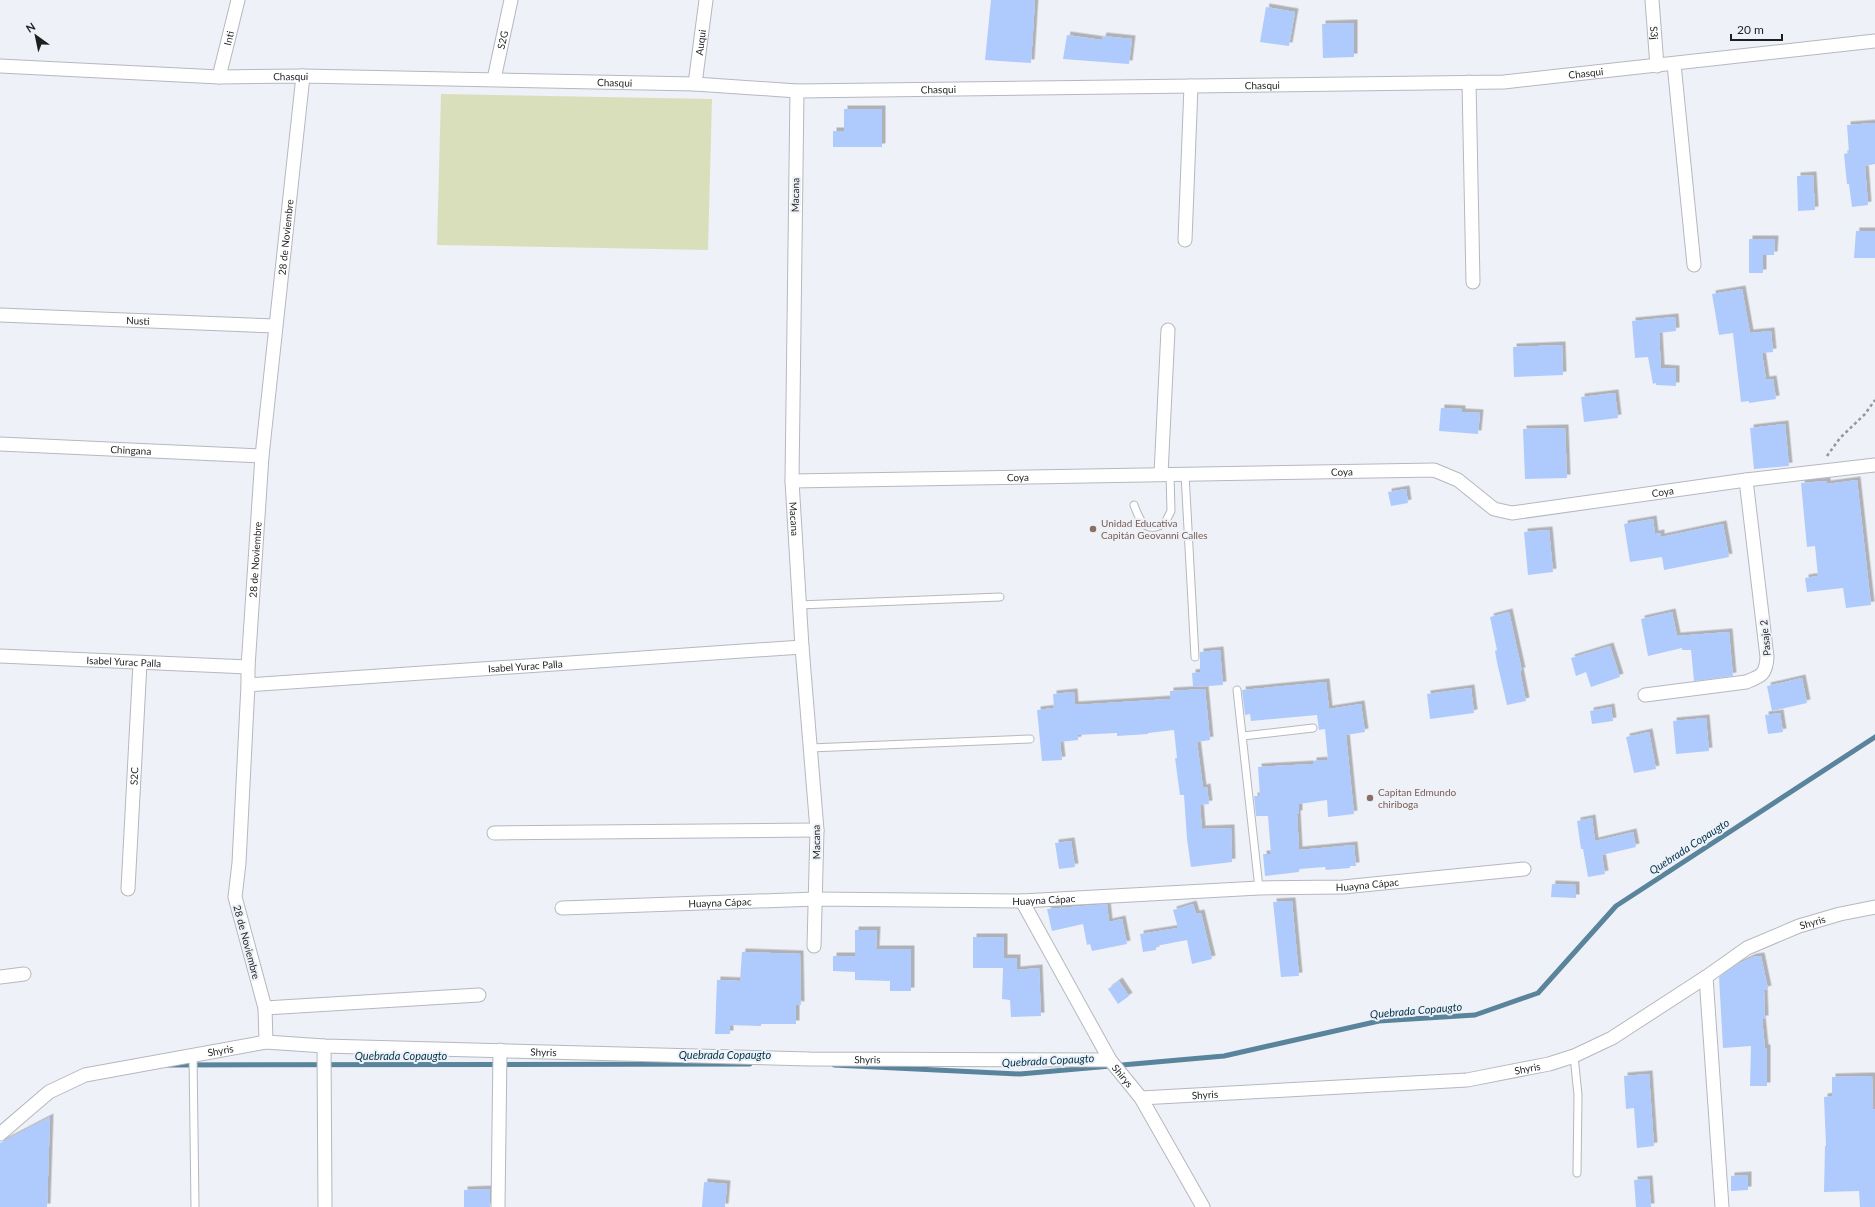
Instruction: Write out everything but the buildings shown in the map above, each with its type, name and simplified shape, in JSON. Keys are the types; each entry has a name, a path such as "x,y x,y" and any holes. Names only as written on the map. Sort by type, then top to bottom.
{"street":[{"name":"Inti","path":"219,77 238,0"},
{"name":"S2G","path":"494,79 510,0"},
{"name":"Auqui","path":"695,84 706,0"},
{"name":"S3j","path":"1652,0 1657,66"},
{"name":"Chasqui","path":"0,66 219,77 303,76 494,79 695,84 797,91 1504,82 1875,42"},
{"path":"1674,64 1694,265"},
{"name":"28 de Noviembre","path":"266,1042 265,1008 235,897 239,863 248,667 262,456 303,76"},
{"path":"1468,82 1473,282"},
{"path":"1185,240 1191,86"},
{"name":"Macana","path":"797,91 792,481 802,647 817,830 814,946"},
{"name":"Nusti","path":"0,315 275,326"},
{"path":"1166,474 1168,330"},
{"name":"Chingana","path":"0,444 262,456"},
{"name":"Coya","path":"792,481 1434,470 1458,480 1494,509 1512,513 1746,480 1875,465"},
{"name":"Pasaje 2","path":"1645,695 1746,682 1761,676 1767,668 1767,657 1746,480"},
{"name":"Isabel Yurac Palla","path":"248,685 802,647"},
{"name":"Isabel Yurac Palla","path":"0,656 248,667"},
{"name":"S2C","path":"128,889 140,663"},
{"path":"494,833 817,830"},
{"name":"Huayna Cápac","path":"562,908 816,899 1022,901 1258,888 1343,887 1524,869"},
{"name":"Shirys","path":"1022,901 1110,1060 1141,1098 1203,1207"},
{"name":"Shyris","path":"1141,1098 1467,1080 1549,1064 1574,1056 1612,1038 1706,978 1747,948 1799,926 1840,914 1875,908"},
{"path":"0,977 24,974"},
{"path":"1706,978 1722,1207"},
{"path":"265,1008 480,995"},
{"name":"Shyris","path":"0,1134 49,1092 85,1075 266,1042 324,1046 810,1059 1110,1060"},
{"path":"324,1046 325,1207"},
{"path":"498,1207 500,1050"}],"lane":[{"path":"1134,505 1139,519 1144,525 1151,527 1165,523 1171,511 1166,474"},
{"path":"1185,474 1195,657"},
{"path":"800,605 1000,597"},
{"path":"1237,690 1258,888"},
{"path":"1243,736 1313,728"},
{"path":"810,748 1030,739"},
{"path":"193,1055 195,1207"},
{"path":"1574,1056 1578,1095 1577,1173"}],"path":[{"path":"1827,470 1827,454 1840,438 1860,420 1875,400"}],"green space":[{"path":"441,94 712,99 708,250 437,245"}],"waterway":[{"name":"Quebrada Copaugto","path":"834,1065 1020,1074 1224,1056 1379,1021 1475,1015 1538,993 1616,906 1875,737"},
{"name":"Quebrada Copaugto","path":"168,1065 750,1064"}],"place":[{"name":"Unidad Educativa Capitán Geovanni Calles","path":"1093,529"},
{"name":"Capitan Edmundo chiriboga","path":"1370,798"}]}
